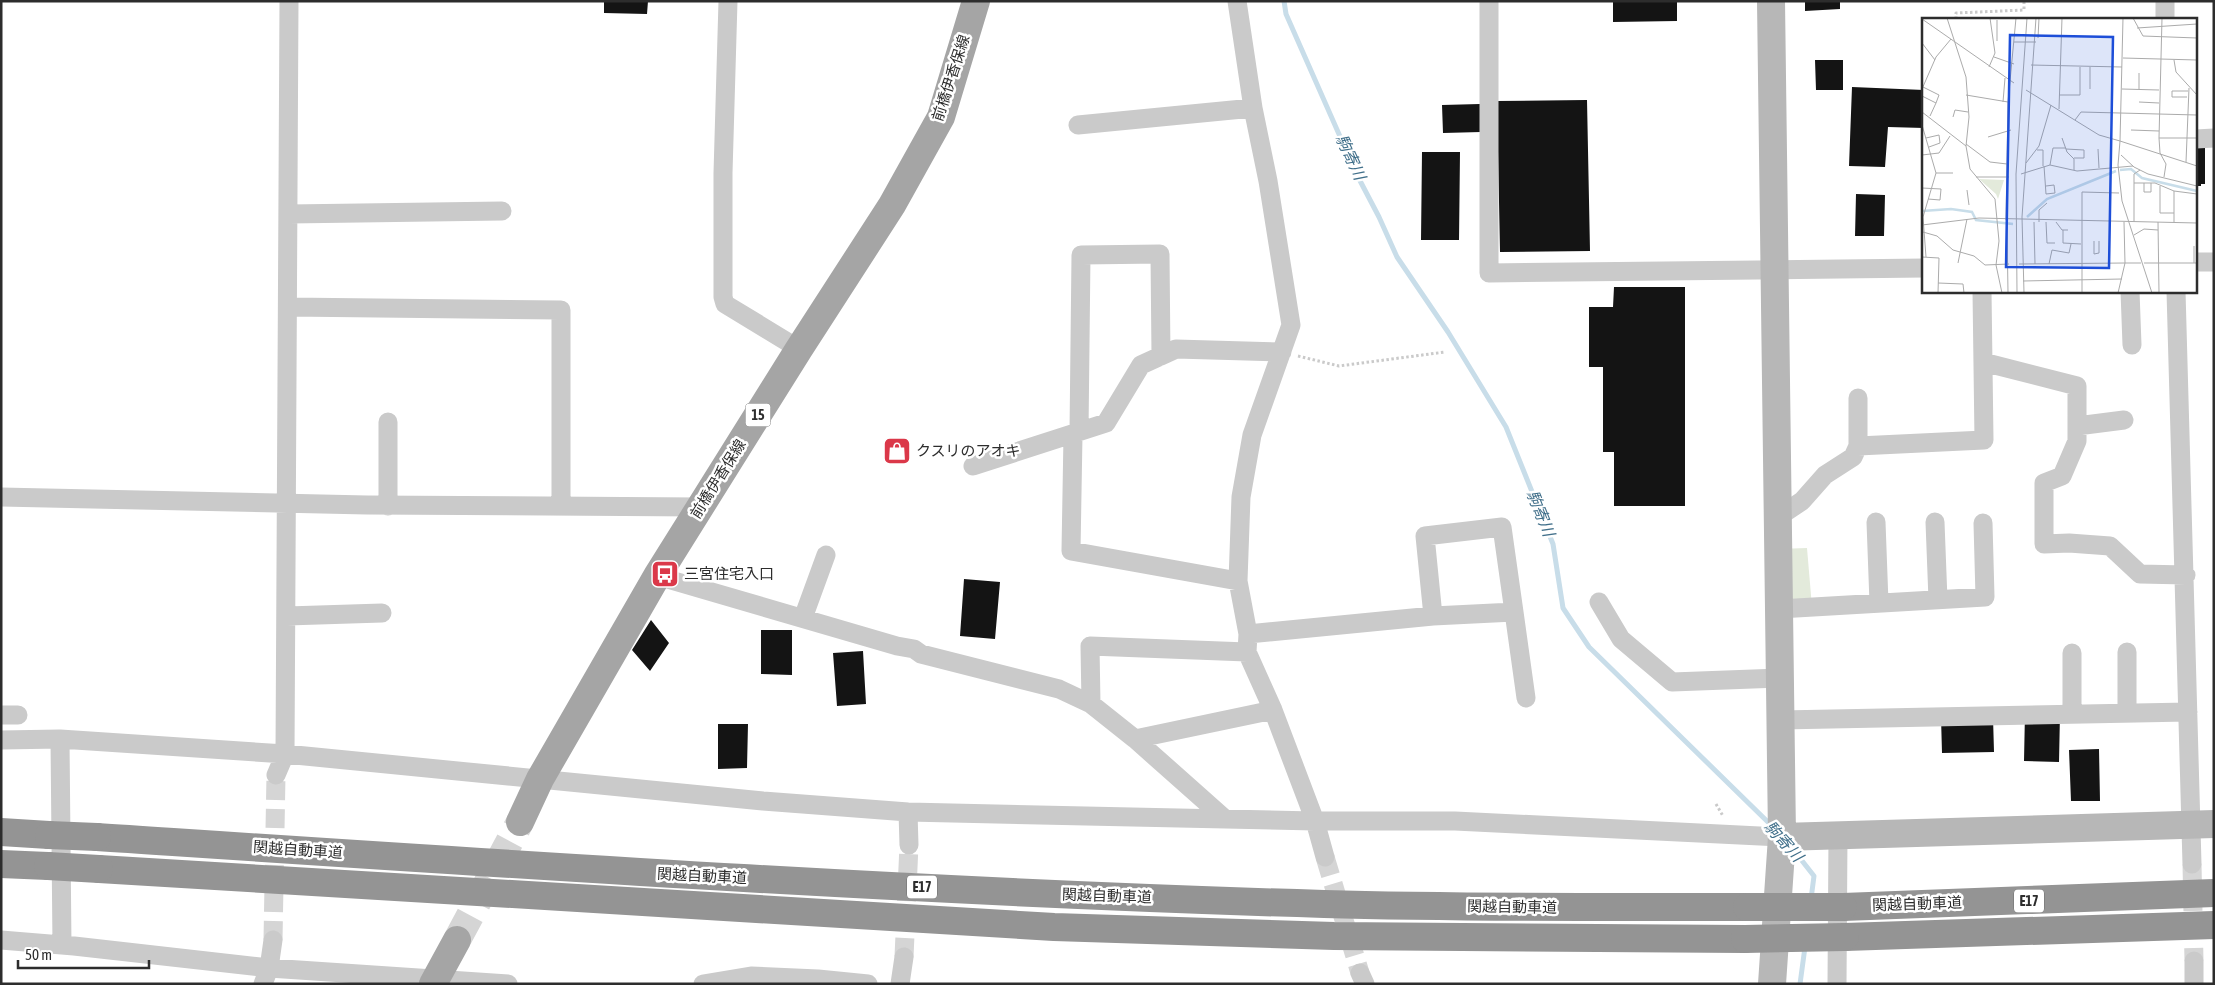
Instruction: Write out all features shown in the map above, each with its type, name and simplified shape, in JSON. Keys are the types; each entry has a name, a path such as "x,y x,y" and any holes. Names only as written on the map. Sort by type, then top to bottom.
{"highway":[{"name":"関越自動車道","path":"1,832 719,877 1053,894 1325,904 1507,907 1843,907 2214,894"},
{"name":"関越自動車道","path":"1,864 1054,927 1334,936 1745,939 2214,925"}],"main road":[{"name":"前橋伊香保線","path":"520,822 540,779 657,576 799,349 892,205 941,117 976,1"},
{"path":"435,981 457,940"}],"street":[{"path":"276,775 285,754 288,502 289,1"},
{"path":"728,1 723,173 723,297 725,304 799,349"},
{"path":"1238,1 1253,108 1268,181 1291,325 1252,435 1241,498 1238,581 1248,643 1315,821 1325,857"},
{"path":"1489,1 1489,273 1775,268 1922,268"},
{"path":"1772,1 1782,837 1772,984"},
{"path":"2165,1 2165,18"},
{"path":"1078,125 1253,108"},
{"path":"2198,138 2214,138"},
{"path":"289,214 502,211"},
{"path":"1162,356 1160,254 1081,255 1071,551 1238,581"},
{"path":"2198,262 2214,262"},
{"path":"1858,446 1984,440 1982,292"},
{"path":"2130,292 2132,345"},
{"path":"2176,292 2186,575 2188,712 2202,825 2192,864"},
{"path":"289,307 562,310 560,506"},
{"path":"973,466 1106,423 1141,365 1176,349 1282,352"},
{"path":"1983,362 2076,386 2077,441 2062,476 2044,484 2044,544 2069,543 2110,546 2140,574 2186,575"},
{"path":"1778,517 1802,501 1825,475 1853,457 1858,446 1858,398"},
{"path":"2077,426 2124,420"},
{"path":"388,422 388,506"},
{"path":"1,496 388,506 700,507"},
{"path":"1876,522 1879,604"},
{"path":"1935,522 1938,600"},
{"path":"1779,609 1985,597 1983,523"},
{"path":"1433,616 1425,536 1502,527 1526,698"},
{"path":"803,618 826,554"},
{"path":"657,576 914,649 920,654 1059,689 1091,704 1135,738 1224,818"},
{"path":"1599,602 1622,639 1672,682 1780,678"},
{"path":"1091,704 1090,646 1248,643 1433,616 1514,612"},
{"path":"287,616 382,613"},
{"path":"2072,652 2072,714"},
{"path":"2126,652 2127,713"},
{"path":"1135,738 1274,710"},
{"path":"1781,720 2188,712"},
{"path":"1,740 60,739 285,754 908,812 1315,821 1455,821 1782,837 2202,825"},
{"path":"60,739 62,945"},
{"path":"908,812 909,845"},
{"path":"1838,835 1838,984"},
{"path":"1,940 62,945 266,976 508,984"},
{"path":"266,976 274,940"},
{"path":"900,984 904,957"},
{"path":"2194,961 2194,984"},
{"path":"703,984 751,976 818,979 868,984"}],"path":[{"path":"1956,18 1956,13 2024,10 2024,1"},
{"path":"1282,352 1339,366 1445,352"}],"green space":[{"path":"1807,548 1812,607 1779,603 1778,549"}],"building":[{"path":"604,1 648,1 647,14 604,13"},
{"path":"1613,1 1677,1 1677,21 1613,22"},
{"path":"1805,1 1840,1 1840,9 1805,11"},
{"path":"1815,60 1843,60 1843,90 1816,90"},
{"path":"1852,87 1922,90 1922,128 1888,127 1885,167 1849,166"},
{"path":"1587,100 1590,251 1500,252 1497,101"},
{"path":"1480,104 1481,132 1443,133 1442,105"},
{"path":"2198,148 2205,148 2205,184 2201,184 2201,186 2198,186"},
{"path":"1422,152 1460,152 1459,240 1421,240"},
{"path":"1856,194 1885,195 1884,236 1855,236"},
{"path":"1614,287 1685,287 1685,506 1614,506 1614,452 1603,452 1603,367 1589,367 1589,307 1613,307"},
{"path":"964,579 1000,582 995,639 960,636"},
{"path":"651,620 669,643 650,671 632,650"},
{"path":"761,630 792,630 792,675 761,674"},
{"path":"863,651 866,704 837,706 833,653"},
{"path":"2025,712 2060,713 2059,762 2024,761"},
{"path":"1941,717 1993,717 1994,752 1942,753"},
{"path":"718,724 748,724 747,768 718,769"},
{"path":"2099,749 2100,801 2071,801 2069,750"}],"waterway":[{"name":"駒寄川","path":"1284,1 1286,14 1357,175 1397,257 1448,332 1506,427 1553,544 1563,608 1589,647 1773,827"},
{"name":"駒寄川","path":"1792,848 1814,876 1811,899"},
{"name":"駒寄川","path":"1800,984 1805,947"}],"tunnel":[{"path":"273,940 276,775"},
{"path":"457,940 520,822"},
{"path":"904,957 909,845"},
{"path":"1325,857 1360,973"},
{"path":"2192,864 2194,961"}],"place":[{"name":"クスリのアオキ","path":"897,451"},
{"name":"三宮住宅入口","path":"665,574"}]}
